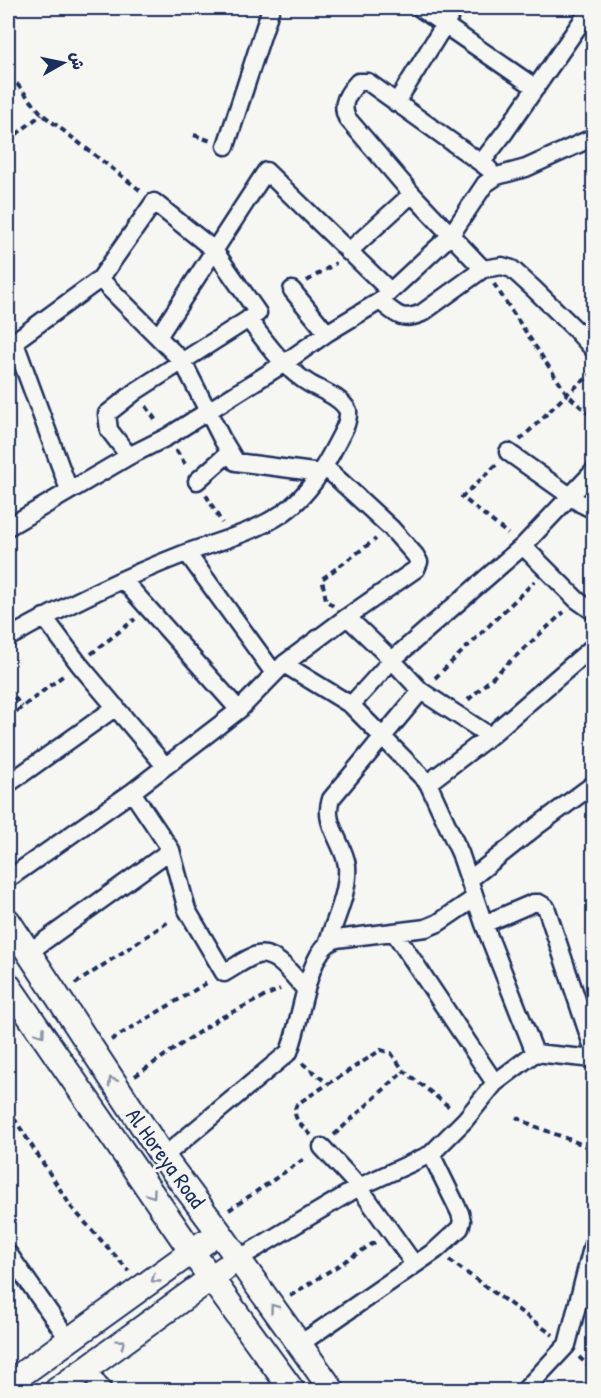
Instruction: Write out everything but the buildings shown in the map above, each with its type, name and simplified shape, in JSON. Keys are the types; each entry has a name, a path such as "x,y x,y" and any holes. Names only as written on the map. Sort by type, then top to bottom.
{"main road":[{"name":"Al Horeya Road","path":"8,921 163,1157 216,1227 332,1390"},
{"name":"Al Horeya Road","path":"8,985 192,1252 292,1390"},
{"path":"8,1384 192,1252 216,1227"},
{"path":"57,1390 238,1259"}],"street":[{"path":"226,146 271,8"},
{"path":"420,8 536,88"},
{"path":"396,103 455,8"},
{"path":"481,163 591,8"},
{"path":"483,269 412,194 347,118 344,108 346,98 355,85 361,81 370,83 497,176"},
{"path":"8,526 129,456 167,437 385,296 451,235 478,192 497,176 526,168 594,137"},
{"path":"158,337 266,171 348,252 401,317 423,313 483,269 502,266 512,269 554,307 594,350"},
{"path":"348,252 412,194"},
{"path":"69,490 11,345 100,279 154,202 214,250 258,313 136,391 107,414 109,430 129,456"},
{"path":"8,879 132,792 239,710 279,668 346,617 418,567 419,562 416,555 391,528 323,470 236,462 183,362 100,279"},
{"path":"292,290 327,333"},
{"path":"8,638 44,617 123,580 187,553 231,539 283,512 298,500 323,470 348,421 348,411 339,400 306,382 283,364 248,319"},
{"path":"197,482 230,452"},
{"path":"508,452 572,495 580,503 594,510"},
{"path":"351,705 392,660 523,546 594,471"},
{"path":"523,546 577,600 594,612"},
{"path":"187,553 279,668 351,705 428,783 460,853 484,924 535,1053"},
{"path":"123,580 239,710"},
{"path":"44,617 79,664 165,766"},
{"path":"346,617 422,691 490,736"},
{"path":"428,783 490,736 594,646"},
{"path":"163,1157 289,1052 296,1033 302,986 327,944 346,886 345,859 329,819 331,799 422,691"},
{"path":"8,784 116,707"},
{"path":"469,880 594,784"},
{"path":"132,792 171,850 187,910 224,973 258,955 265,956 278,960 302,986"},
{"path":"29,952 171,850"},
{"path":"327,944 336,939 426,928 438,923 476,898"},
{"path":"484,924 533,903 546,907 594,1051"},
{"path":"394,932 495,1083"},
{"path":"238,1259 359,1187 431,1154 465,1120 495,1083 535,1053 594,1059"},
{"path":"322,1147 359,1187 414,1264"},
{"path":"300,1344 436,1250 457,1232 462,1221 460,1213 431,1154"},
{"path":"525,1390 567,1345 594,1240"},
{"path":"8,1253 69,1340"},
{"path":"87,1369 103,1390"}],"path":[{"path":"8,78 17,84 42,114 154,202"},
{"path":"8,141 42,114"},
{"path":"483,269 567,394 594,419"},
{"path":"523,546 462,497 567,394 594,372"},
{"path":"346,617 326,600 322,579 391,528"},
{"path":"422,691 546,570"},
{"path":"454,713 577,600"},
{"path":"8,718 148,608"},
{"path":"8,689 22,707"},
{"path":"56,995 187,910"},
{"path":"94,1051 224,973"},
{"path":"117,1089 218,1019 249,1003 302,986"},
{"path":"322,1147 296,1119 294,1110 297,1104 381,1050 391,1053 404,1071 465,1120"},
{"path":"289,1052 327,1083"},
{"path":"216,1227 322,1147 404,1071"},
{"path":"8,1109 72,1208 143,1288"},
{"path":"516,1117 594,1149"},
{"path":"273,1306 391,1233"},
{"path":"436,1250 567,1345 594,1371"}]}
